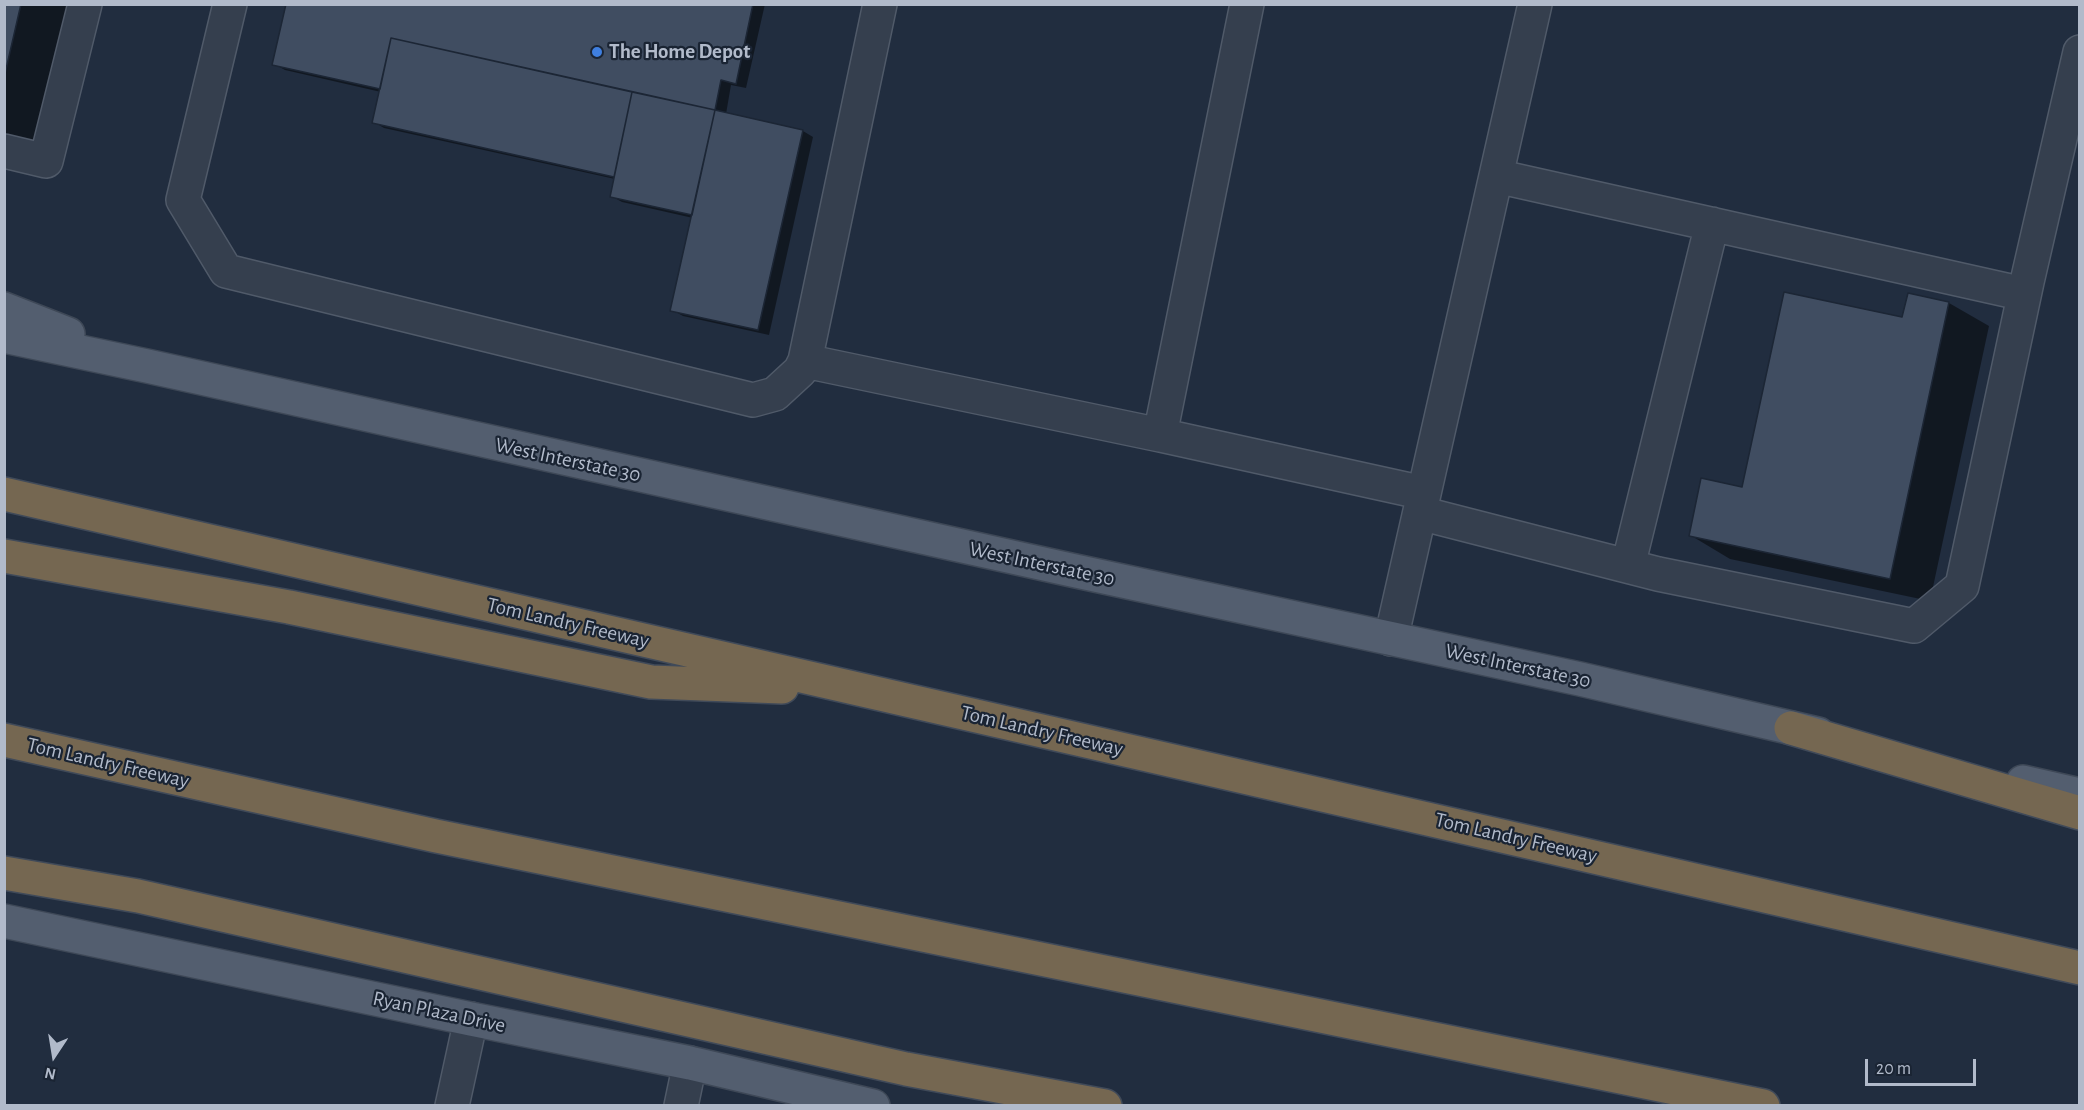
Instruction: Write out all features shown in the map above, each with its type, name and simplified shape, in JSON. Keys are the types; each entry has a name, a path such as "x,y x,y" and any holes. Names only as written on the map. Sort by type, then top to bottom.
{"highway":[{"name":"Tom Landry Freeway","path":"4,494 2079,968"},
{"path":"4,556 289,607 651,682 865,691"},
{"path":"1791,728 2079,813"},
{"name":"Tom Landry Freeway","path":"4,740 436,836 1763,1106"},
{"path":"4,873 138,896 906,1069 1105,1106"}],"main road":[{"path":"4,309 147,366"},
{"name":"West Interstate 30","path":"4,336 1580,679 2079,795"},
{"name":"Ryan Plaza Drive","path":"4,921 690,1063 873,1106"}],"lane":[{"path":"4,151 46,161 85,4"},
{"path":"230,4 183,200 226,271 753,400 775,394 800,371 805,361 880,4"},
{"path":"1160,435 1247,4"},
{"path":"1391,639 1535,4"},
{"path":"805,361 1160,435 1422,503 1628,566 1914,626 1962,586 2024,294 2079,52"},
{"path":"1496,176 2024,294"},
{"path":"1628,566 1712,224"},
{"path":"452,1106 471,1019"},
{"path":"681,1106 690,1063"}],"building":[{"path":"4,4 21,4 4,78"},
{"name":"The Home Depot","path":"286,4 753,4 736,84 721,80 715,110 391,38 380,89 272,65"},
{"path":"391,38 632,92 614,177 372,123"},
{"path":"632,92 715,110 692,215 610,197"},
{"path":"715,110 803,130 758,330 670,311"},
{"path":"1784,292 1902,317 1908,293 1949,302 1890,579 1689,536 1701,478 1742,487"}],"place":[{"name":"The Home Depot","path":"597,52"}]}
